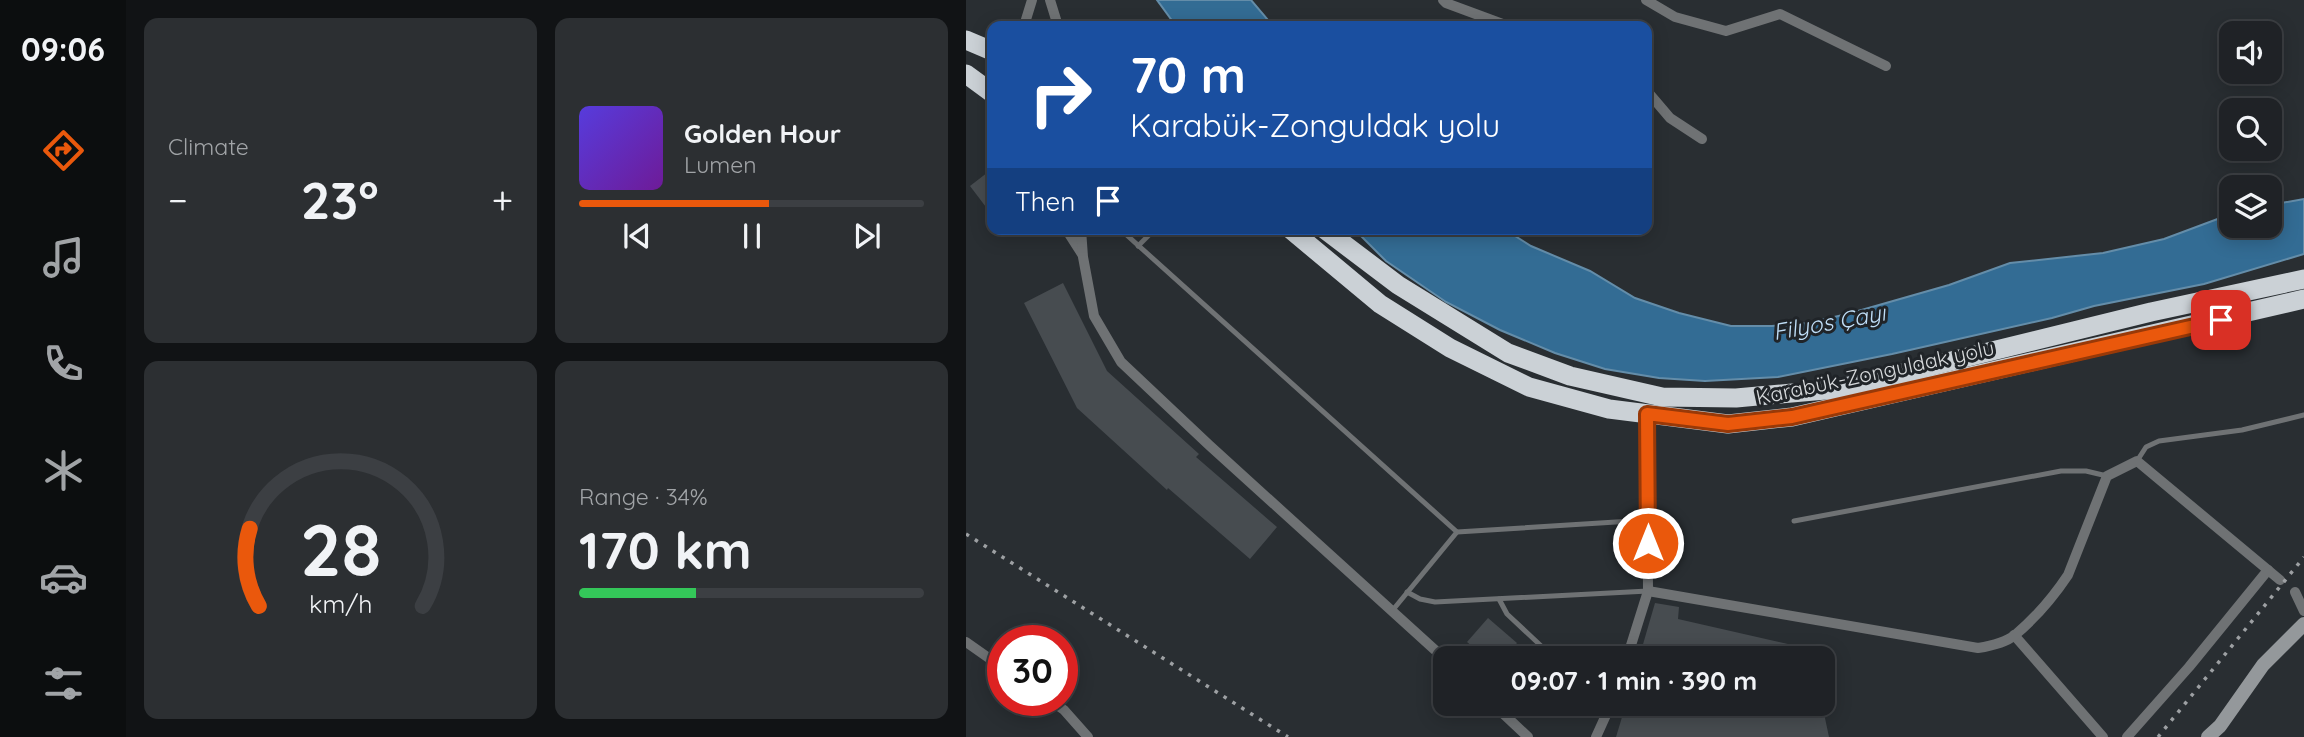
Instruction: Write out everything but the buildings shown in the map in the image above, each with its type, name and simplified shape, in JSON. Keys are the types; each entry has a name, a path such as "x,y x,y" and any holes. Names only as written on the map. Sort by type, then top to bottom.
{"highway":[{"path":"966,40 987,49"},
{"path":"966,74 987,89"},
{"name":"Karabük-Zonguldak yolu","path":"1297,235 1380,304 1450,348 1529,387 1609,409 1728,424 1792,417 2304,299"},
{"name":"Karabük-Zonguldak yolu","path":"1332,235 1398,285 1508,353 1570,376 1662,397 1736,398 1837,389 2151,312 2304,279"}],"main road":[{"path":"2208,737 2220,726 2263,665 2304,624"}],"street":[{"path":"1026,21 1032,0"},
{"path":"1050,0 1056,21"},
{"path":"1443,0 1495,21"},
{"path":"1646,0 1675,17 1726,32 1780,14 1886,66"},
{"path":"1652,97 1670,118 1702,139"},
{"path":"1070,235 1083,257"},
{"path":"1081,235 1094,316 1121,362 1433,648"},
{"path":"1631,646 1648,591 1647,414"},
{"path":"1648,591 1978,648 1992,646 2014,635 2060,587 2068,575 2107,476 2137,461 2280,580"},
{"path":"2127,737 2172,688 2268,570"},
{"path":"2295,592 2304,611"},
{"path":"2014,635 2103,737"},
{"path":"966,642 987,657"},
{"path":"1070,716 1088,737"},
{"path":"1506,716 1528,737"},
{"path":"1595,737 1604,716"}],"lane":[{"path":"1127,235 1457,532 1648,520"},
{"path":"1138,246 1149,235"},
{"path":"2137,461 2146,447 2158,441 2242,430 2304,415"},
{"path":"1794,521 2061,471 2086,471 2107,476"},
{"path":"1392,611 1457,532"},
{"path":"1407,592 1420,599 1435,602 1648,591"},
{"path":"1499,599 1507,614 1541,646"}],"water":[{"path":"1157,0 1251,0 1269,21 1172,21"},
{"name":"Filyos Çayı","path":"2304,199 2304,254 2204,284 2094,306 1892,354 1778,377 1705,381 1659,378 1605,369 1555,353 1500,330 1446,302 1386,261 1360,235 1514,235 1531,246 1590,271 1635,298 1731,326 1809,323 1949,285 2010,263 2103,253 2164,239 2219,218 2219,238 2282,238 2282,203"}],"railway":[{"path":"966,534 1288,737"},
{"path":"2158,737 2304,557"}],"route":[{"path":"1648,543 1647,414 1728,424 1792,417 2221,320"}]}
